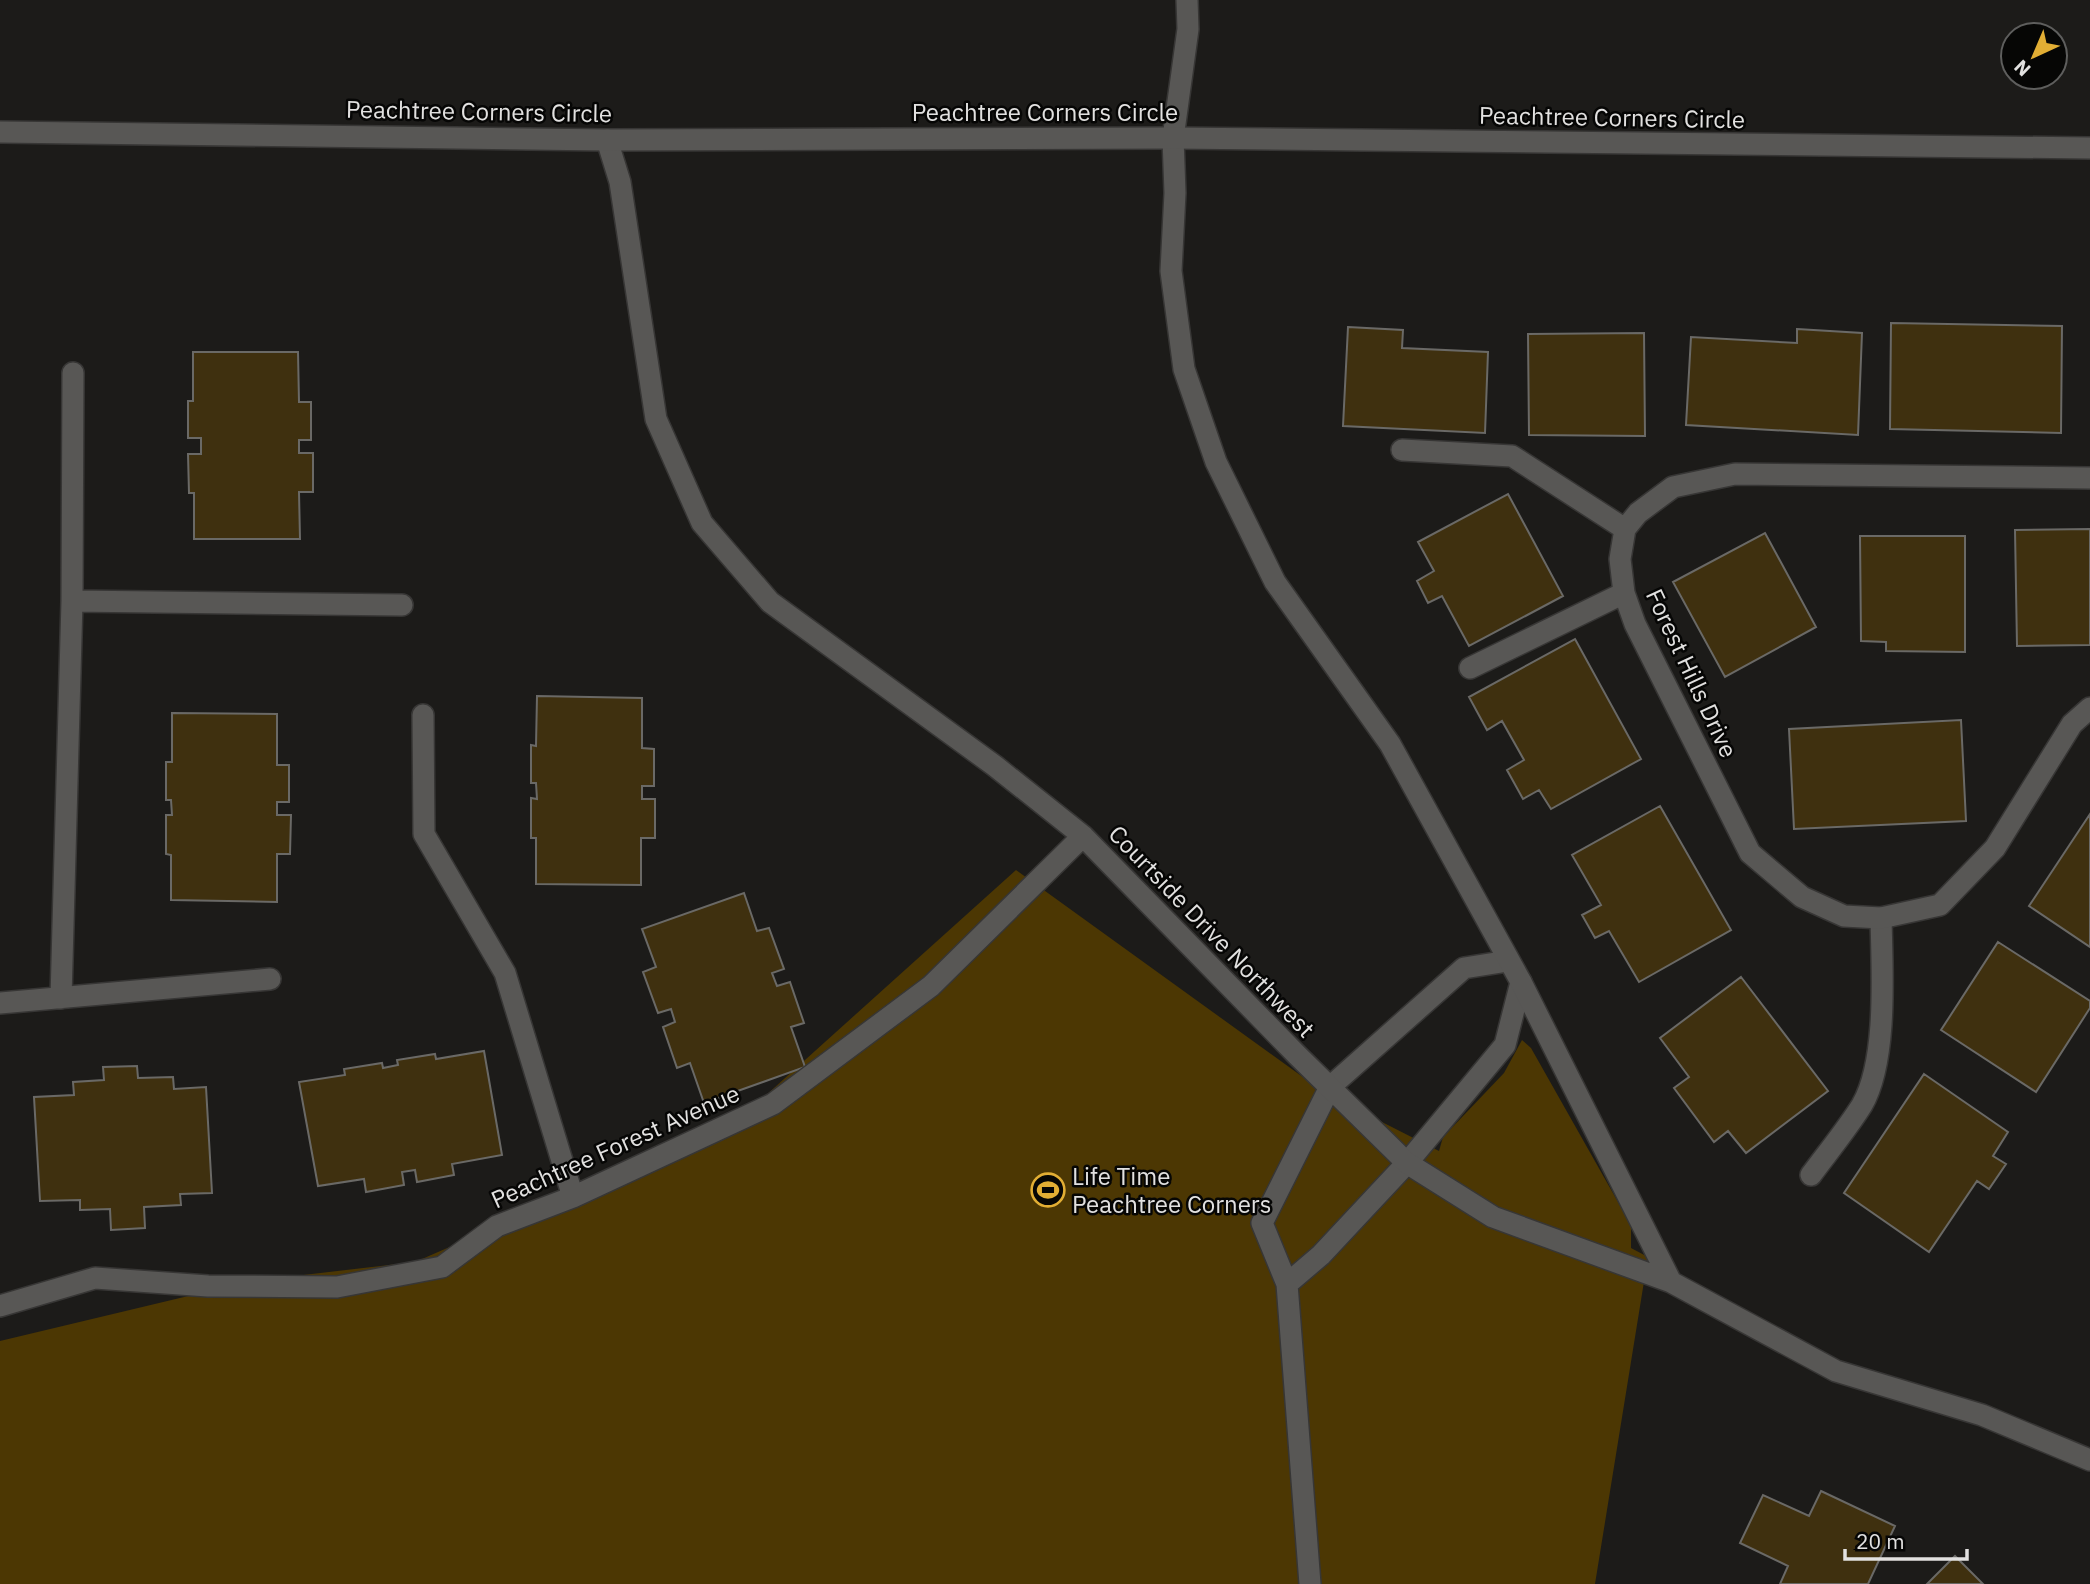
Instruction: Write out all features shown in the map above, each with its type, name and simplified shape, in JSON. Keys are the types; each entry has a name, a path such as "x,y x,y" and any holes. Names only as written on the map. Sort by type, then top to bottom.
{"street":[{"path":"1187,0 1188,29 1173,138 1172,283 1184,369 1216,462 1275,582 1390,744 1521,982 1671,1282"},
{"name":"Peachtree Corners Circle","path":"0,132 607,140 1173,138 2090,148"},
{"name":"Courtside Drive Northwest","path":"607,140 620,181 656,419 702,523 770,602 995,766 1083,836 1407,1163 1493,1217 1671,1282 1836,1371 1982,1415 2090,1461"},
{"path":"61,998 72,601 73,373"},
{"path":"1402,450 1512,456 1625,528 1638,513 1673,487 1735,474 2090,478"},
{"name":"Forest Hills Drive","path":"1625,528 1620,559 1624,593 1635,624 1750,853 1802,897 1844,916 1881,918 1940,905 1995,848 2072,724 2090,708"},
{"path":"1470,667 1624,593"},
{"path":"72,601 402,605"},
{"path":"423,715 424,834 505,973 573,1197"},
{"name":"Peachtree Forest Avenue","path":"0,1306 95,1278 208,1286 351,1285 442,1267 497,1226 573,1197 773,1104 931,986 1083,836"},
{"path":"1811,1175 1863,1102 1877,1055 1882,985 1881,918"},
{"path":"1310,1584 1287,1284 1262,1223 1330,1087 1464,968 1508,961"},
{"path":"0,1003 270,979"},
{"path":"1287,1284 1321,1255 1407,1163 1505,1045 1521,982"}],"shaded area":[{"name":"Life Time Peachtree Corners","path":"1016,870 1325,1093 1439,1151 1443,1137 1504,1073 1522,1040 1531,1048 1631,1225 1631,1248 1648,1257 1595,1584 0,1584 0,1341 251,1281 415,1262 735,1123"}],"building":[{"path":"1891,323 2062,326 2061,433 1890,429"},
{"path":"1348,327 1403,330 1402,348 1488,352 1485,433 1343,426"},
{"path":"1797,329 1862,333 1858,435 1686,425 1691,337 1797,343"},
{"path":"1644,333 1645,436 1529,435 1528,334"},
{"path":"193,352 298,352 299,402 311,402 311,440 299,440 299,453 313,453 313,492 299,492 300,539 194,539 194,493 189,493 188,454 201,454 201,438 188,438 188,401 193,401"},
{"path":"1508,494 1563,596 1469,646 1442,596 1428,603 1417,581 1434,571 1418,542"},
{"path":"2090,529 2090,645 2017,646 2015,530"},
{"path":"1765,533 1816,627 1725,677 1673,582"},
{"path":"1860,536 1965,536 1965,652 1886,651 1886,642 1861,641"},
{"path":"1575,639 1641,759 1551,809 1539,790 1523,799 1507,770 1524,760 1502,721 1487,730 1469,697"},
{"path":"537,696 642,698 642,748 654,749 654,786 642,786 642,799 655,799 655,838 641,838 641,885 536,884 536,838 531,838 531,798 537,799 536,783 531,783 531,745 536,746"},
{"path":"172,713 277,714 277,765 289,765 289,802 277,802 277,815 291,815 290,854 277,854 277,902 171,900 171,855 166,854 166,815 172,815 171,800 166,800 166,762 172,762"},
{"path":"1961,720 1966,821 1794,829 1789,729"},
{"path":"1660,806 1731,930 1639,982 1609,931 1595,938 1582,915 1601,905 1572,855"},
{"path":"2090,814 2090,947 2029,906"},
{"path":"744,893 757,931 769,928 784,969 772,973 777,986 790,982 804,1023 791,1027 805,1067 704,1103 690,1063 677,1068 663,1027 675,1022 671,1009 658,1013 643,972 656,967 642,929"},
{"path":"1998,942 2090,1001 2090,1008 2036,1092 1941,1030"},
{"path":"1741,977 1828,1091 1746,1153 1728,1131 1714,1142 1674,1088 1689,1077 1660,1038"},
{"path":"484,1051 502,1155 452,1164 454,1175 417,1182 415,1170 402,1172 404,1185 366,1192 364,1179 318,1186 299,1082 345,1075 344,1069 382,1063 383,1068 398,1065 397,1060 435,1054 436,1059"},
{"path":"137,1066 138,1078 173,1077 174,1089 206,1087 212,1193 180,1194 181,1205 144,1207 145,1228 111,1230 110,1209 80,1210 80,1200 40,1201 34,1097 74,1095 73,1082 104,1080 103,1067"},
{"path":"1924,1074 2008,1132 1993,1156 2006,1164 1989,1189 1977,1181 1929,1252 1844,1193"},
{"path":"1821,1491 1895,1526 1868,1584 1780,1584 1788,1566 1740,1543 1763,1495 1809,1516"},
{"path":"1955,1556 1983,1584 1927,1584"}],"place":[{"name":"Life Time Peachtree Corners","path":"1048,1190"}]}
